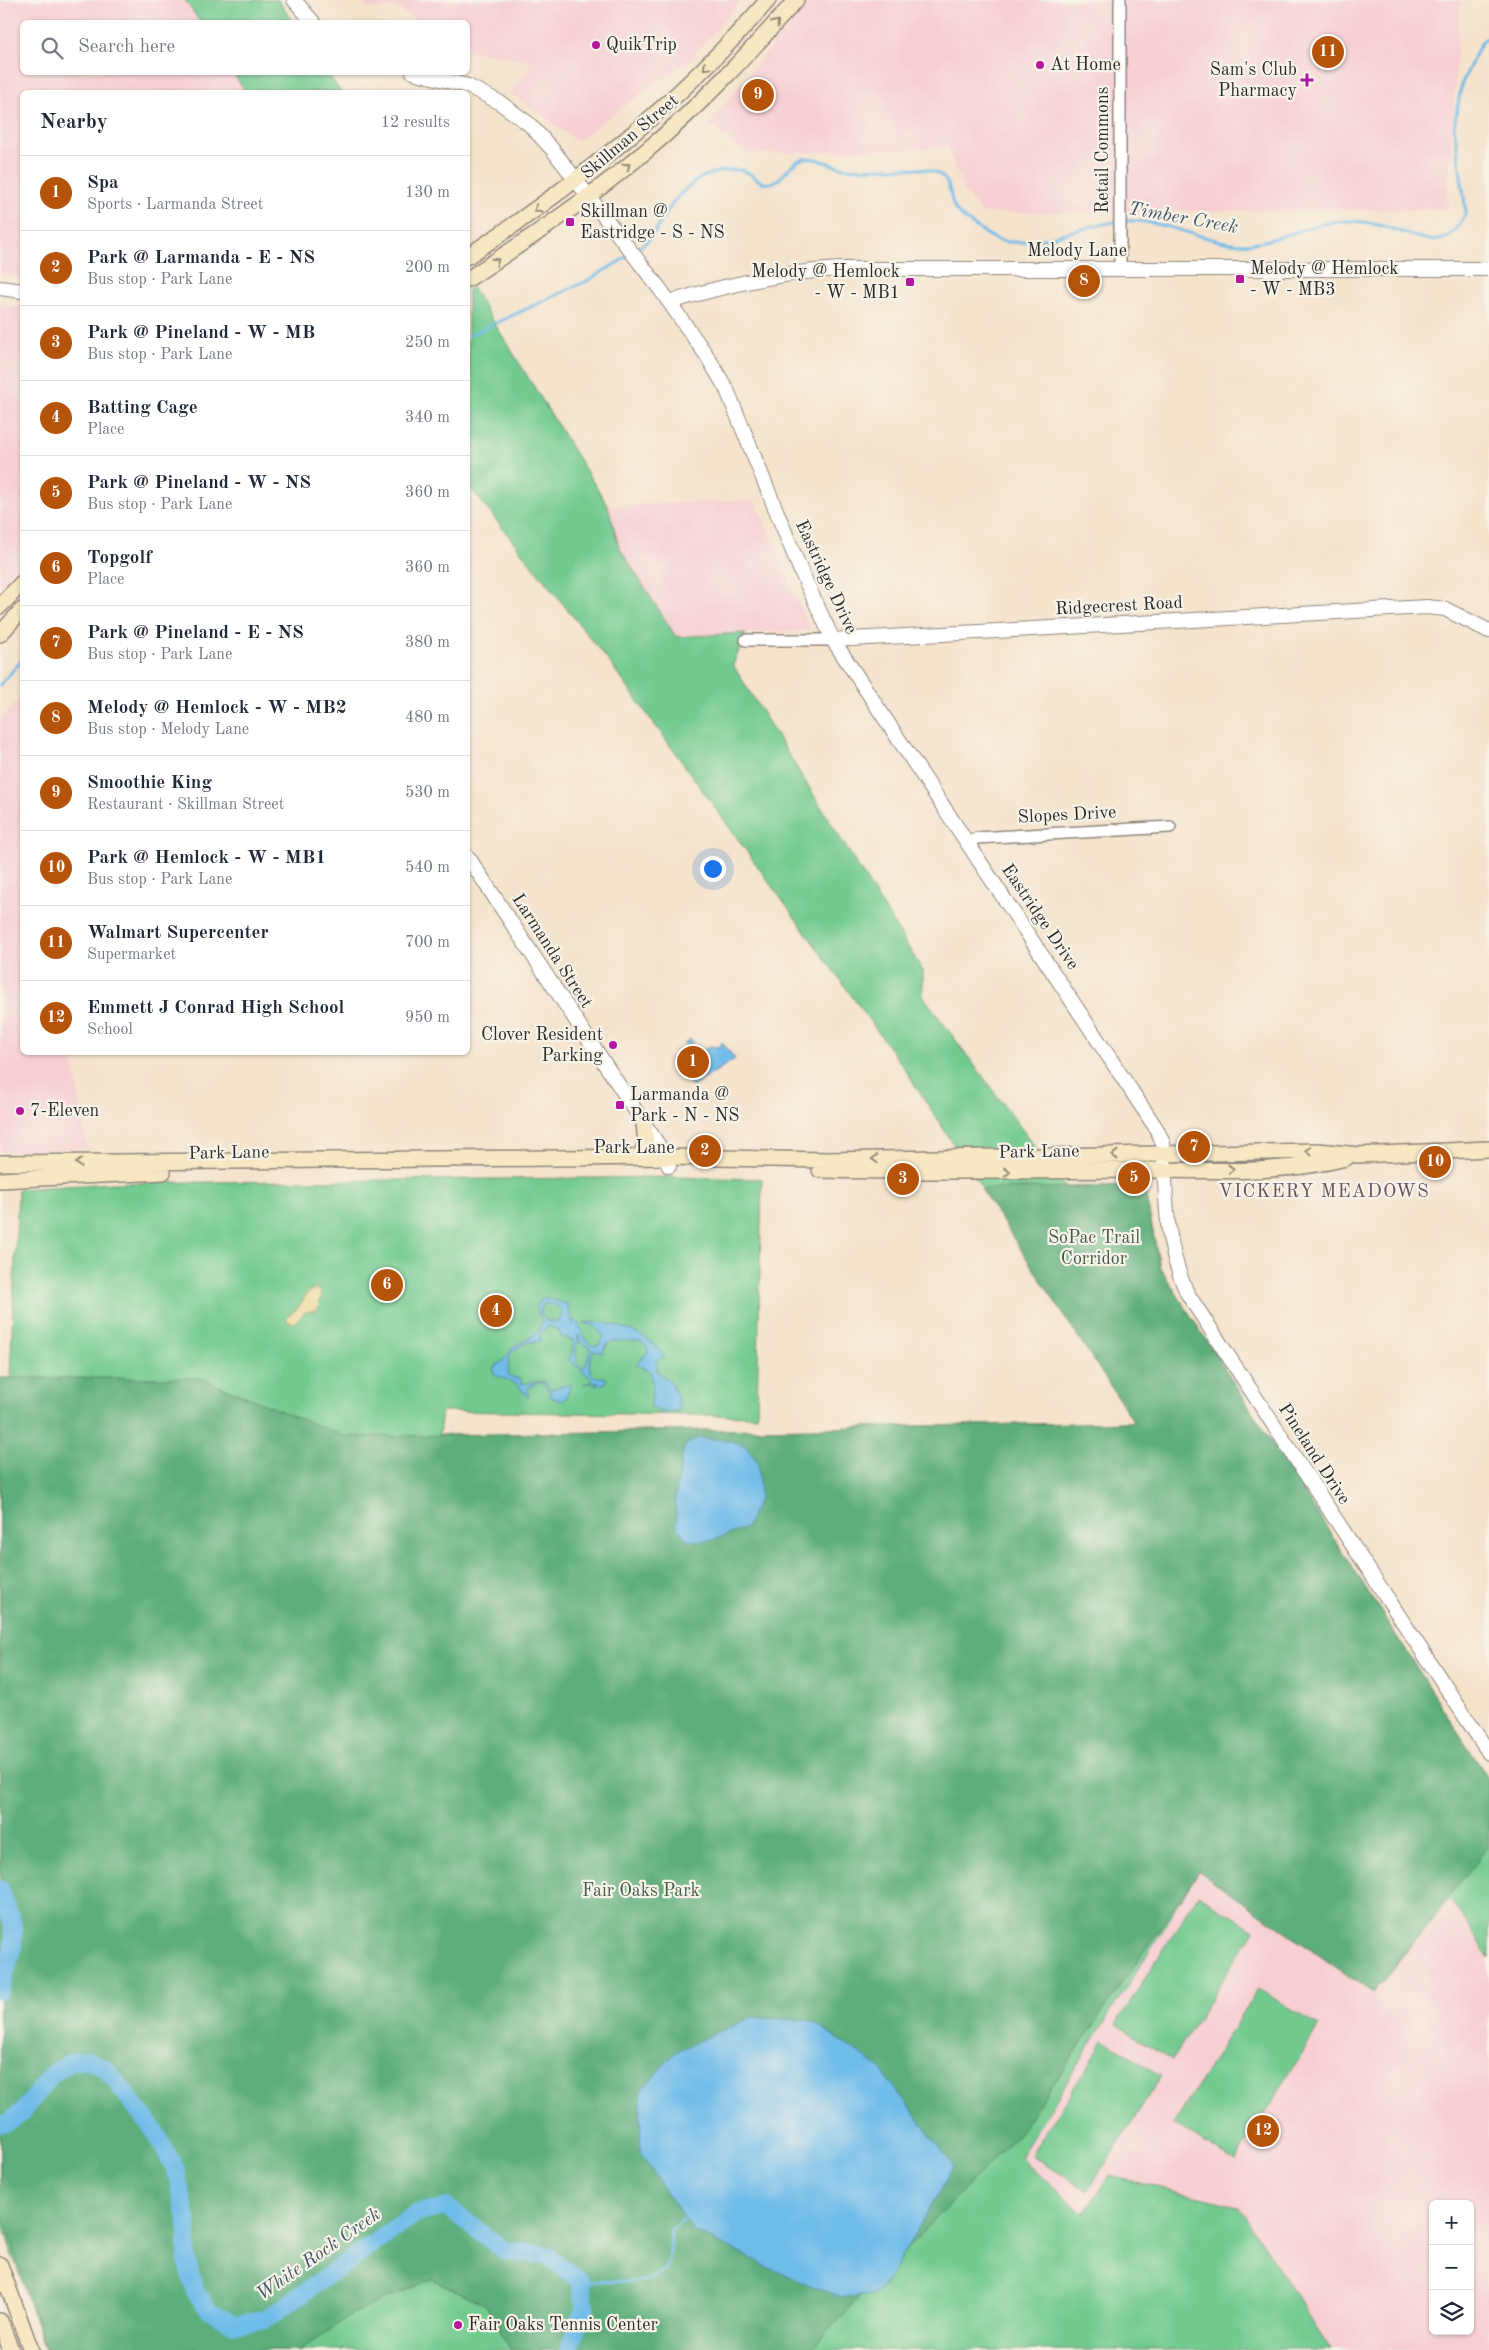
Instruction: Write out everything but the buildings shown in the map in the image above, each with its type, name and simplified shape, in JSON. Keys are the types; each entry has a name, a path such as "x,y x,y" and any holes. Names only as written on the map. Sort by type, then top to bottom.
{"main road":[{"name":"Skillman Street","path":"470,255 576,180 653,118 740,32 768,0"},
{"name":"Skillman Street","path":"470,279 589,196 681,120 755,46 796,0"},
{"path":"740,32 755,46"},
{"path":"0,606 20,585"},
{"path":"0,634 20,612"},
{"path":"639,1157 644,1152 646,1140 644,1123"},
{"name":"Park Lane","path":"850,1165 958,1156 1320,1164 1358,1155 1489,1149"},
{"path":"958,1156 959,1172"},
{"name":"Park Lane","path":"0,1163 639,1157 667,1161"},
{"name":"Park Lane","path":"0,1180 160,1172 667,1161 850,1165 959,1172 1164,1162"},
{"path":"0,2265 3,2281 30,2350"},
{"path":"0,2321 11,2350"}],"street":[{"path":"294,0 311,20"},
{"name":"Retail Commons","path":"1120,0 1120,269"},
{"name":"Eastridge Drive","path":"425,75 468,86 499,102 529,124 603,214 670,302 707,356 735,406 800,569 833,640 1148,1115 1163,1143 1164,1162"},
{"name":"Melody Lane","path":"670,302 740,282 810,271 1489,269"},
{"path":"0,288 20,291"},
{"name":"Ridgecrest Road","path":"746,640 833,640 1427,607 1445,609 1489,631"},
{"name":"Slopes Drive","path":"968,843 978,838 1170,827"},
{"name":"Larmanda Street","path":"470,860 644,1123 667,1161"},
{"name":"Pineland Drive","path":"1164,1162 1168,1234 1177,1272 1187,1293 1489,1753"}],"shaded area":[{"path":"0,0 185,0 199,20 20,20 20,75 234,75 245,90 20,90 20,278 0,274"},
{"path":"362,0 742,0 688,62 647,89 577,141 511,94 532,62 470,50 470,20 416,20 395,7 368,9"},
{"path":"808,0 1460,0 1447,209 982,213 964,191 948,148 746,154 709,124"},
{"path":"0,305 20,308 20,568 0,586"},
{"path":"755,500 810,630 676,637 619,547 608,506"},
{"path":"20,697 20,1055 72,1055 87,1149 0,1152 0,721"},
{"path":"1199,1871 1373,1993 1450,1899 1489,1958 1489,2350 1331,2350 1238,2206 1083,2213 1020,2157"}],"green space":[{"path":"185,0 278,0 292,20 199,20"},
{"path":"234,75 328,75 340,90 245,90"},
{"name":"Fair Oaks Park","path":"472,287 608,506 619,547 676,637 746,633 733,665 923,971 923,996 1065,1187 1144,1186 1160,1268 1489,1780 1489,1958 1450,1899 1373,1993 1199,1871 1020,2157 1083,2213 1110,2176 1238,2206 1331,2350 45,2350 0,2218 0,1378 10,1379 18,1189 113,1183 676,1177 762,1179 757,1416 442,1411 439,1435 1134,1422 904,1068 610,663 470,488 470,288"},
{"name":"Fair Oaks Park","path":"1144,1186 1160,1268 1489,1780 1489,1845 1373,1993 1199,1871 1020,2132 864,2292 812,2350 511,2350 486,2305 432,2279 354,2313 301,2350 46,2350 0,2208 0,1378 200,1378 346,1437 1134,1422 981,1189"},
{"path":"1198,1895 1254,1930 1172,2060 1116,2024"},
{"path":"1258,1989 1319,2026 1235,2161 1174,2124"},
{"path":"1104,2040 1161,2076 1088,2191 1031,2155"}],"sand":[{"path":"317,1288 322,1295 317,1310 305,1312 294,1323 287,1321 287,1317 298,1308 308,1292"}],"water":[{"path":"691,1039 693,1042 689,1045 695,1055 710,1046 719,1047 722,1042 735,1059 692,1087 680,1068 684,1060 691,1055 684,1043"},
{"path":"543,1297 567,1304 573,1324 574,1319 586,1340 592,1346 599,1345 604,1337 595,1326 584,1323 605,1323 617,1326 650,1341 664,1357 657,1360 657,1372 674,1388 678,1399 678,1411 660,1412 651,1407 652,1383 650,1372 636,1364 648,1352 647,1347 641,1341 613,1341 608,1343 602,1353 594,1351 590,1364 591,1372 593,1376 606,1378 606,1383 594,1386 599,1382 583,1384 592,1382 592,1379 568,1359 571,1356 574,1341 560,1336 560,1332 550,1326 541,1332 539,1342 526,1343 511,1354 508,1374 516,1379 520,1378 522,1384 544,1381 550,1389 571,1384 566,1398 561,1401 549,1396 551,1393 542,1382 536,1383 527,1389 528,1398 518,1385 494,1374 493,1368 506,1358 514,1346 539,1331 542,1321 536,1307","holes":["546,1303 556,1305 563,1313 558,1321 546,1321 541,1313 541,1307","578,1334 581,1343 592,1349 584,1369 577,1362 576,1358"]},
{"path":"698,1438 728,1440 744,1445 758,1462 760,1498 746,1528 713,1540 688,1541 677,1528 675,1498 684,1446"},
{"path":"751,2017 812,2021 879,2067 954,2166 884,2287 874,2295 842,2297 797,2280 693,2231 640,2153 641,2091 675,2052"}],"waterway":[{"name":"Timber Creek","path":"1123,221 1150,223 1218,241 1245,244 1260,242 1319,225 1349,221 1379,225 1427,240 1443,239 1459,226 1466,212 1454,126 1462,83 1482,41 1489,37"},
{"name":"Timber Creek","path":"635,251 650,238 671,206 696,181 715,172 737,170 744,171 762,182 775,182 798,161 809,158 847,168 907,168 929,170 937,173 943,177 949,186 952,202 957,212 977,228 998,240 1026,242 1117,222"},
{"name":"Timber Creek","path":"470,335 587,281 630,255"},
{"name":"Timber Creek","path":"0,685 20,662"},
{"name":"White Rock Creek","path":"0,1889 13,1925 13,1947 0,1990"},
{"name":"White Rock Creek","path":"0,2124 7,2123 22,2112 52,2074 71,2062 88,2060 107,2070 156,2133 176,2170 187,2220 187,2262 195,2291 210,2311 235,2324 266,2319 417,2213 447,2207 505,2251 547,2255 581,2282 585,2306 569,2350"},
{"path":"581,2282 643,2281 665,2271 670,2257 671,2230 684,2218"}],"place":[{"name":"QuikTrip","path":"596,45"},
{"name":"Walmart Supercenter","path":"1328,52"},
{"name":"At Home","path":"1040,65"},
{"name":"Sam's Club Pharmacy","path":"1307,80"},
{"name":"Smoothie King","path":"758,95"},
{"name":"Skillman @ Eastridge - S - NS","path":"570,222"},
{"name":"Melody @ Hemlock - W - MB3","path":"1240,279"},
{"name":"Melody @ Hemlock - W - MB2","path":"1084,281"},
{"name":"Melody @ Hemlock - W - MB1","path":"910,282"},
{"name":"Clover Resident Parking","path":"613,1045"},
{"name":"Spa","path":"693,1062"},
{"name":"Larmanda @ Park - N - NS","path":"620,1105"},
{"name":"7-Eleven","path":"20,1111"},
{"name":"Park @ Pineland - E - NS","path":"1194,1147"},
{"name":"Park @ Larmanda - E - NS","path":"705,1151"},
{"name":"Park @ Hemlock - W - MB1","path":"1435,1162"},
{"name":"Park @ Pineland - W - NS","path":"1134,1178"},
{"name":"Park @ Pineland - W - MB","path":"903,1179"},
{"name":"Topgolf","path":"387,1285"},
{"name":"Batting Cage","path":"496,1311"},
{"name":"Emmett J Conrad High School","path":"1263,2131"},
{"name":"Fair Oaks Tennis Center","path":"458,2325"}],"district":[{"name":"VICKERY MEADOWS","path":"1324,1192"}],"park label":[{"name":"SoPac Trail Corridor","path":"1094,1248"}]}
